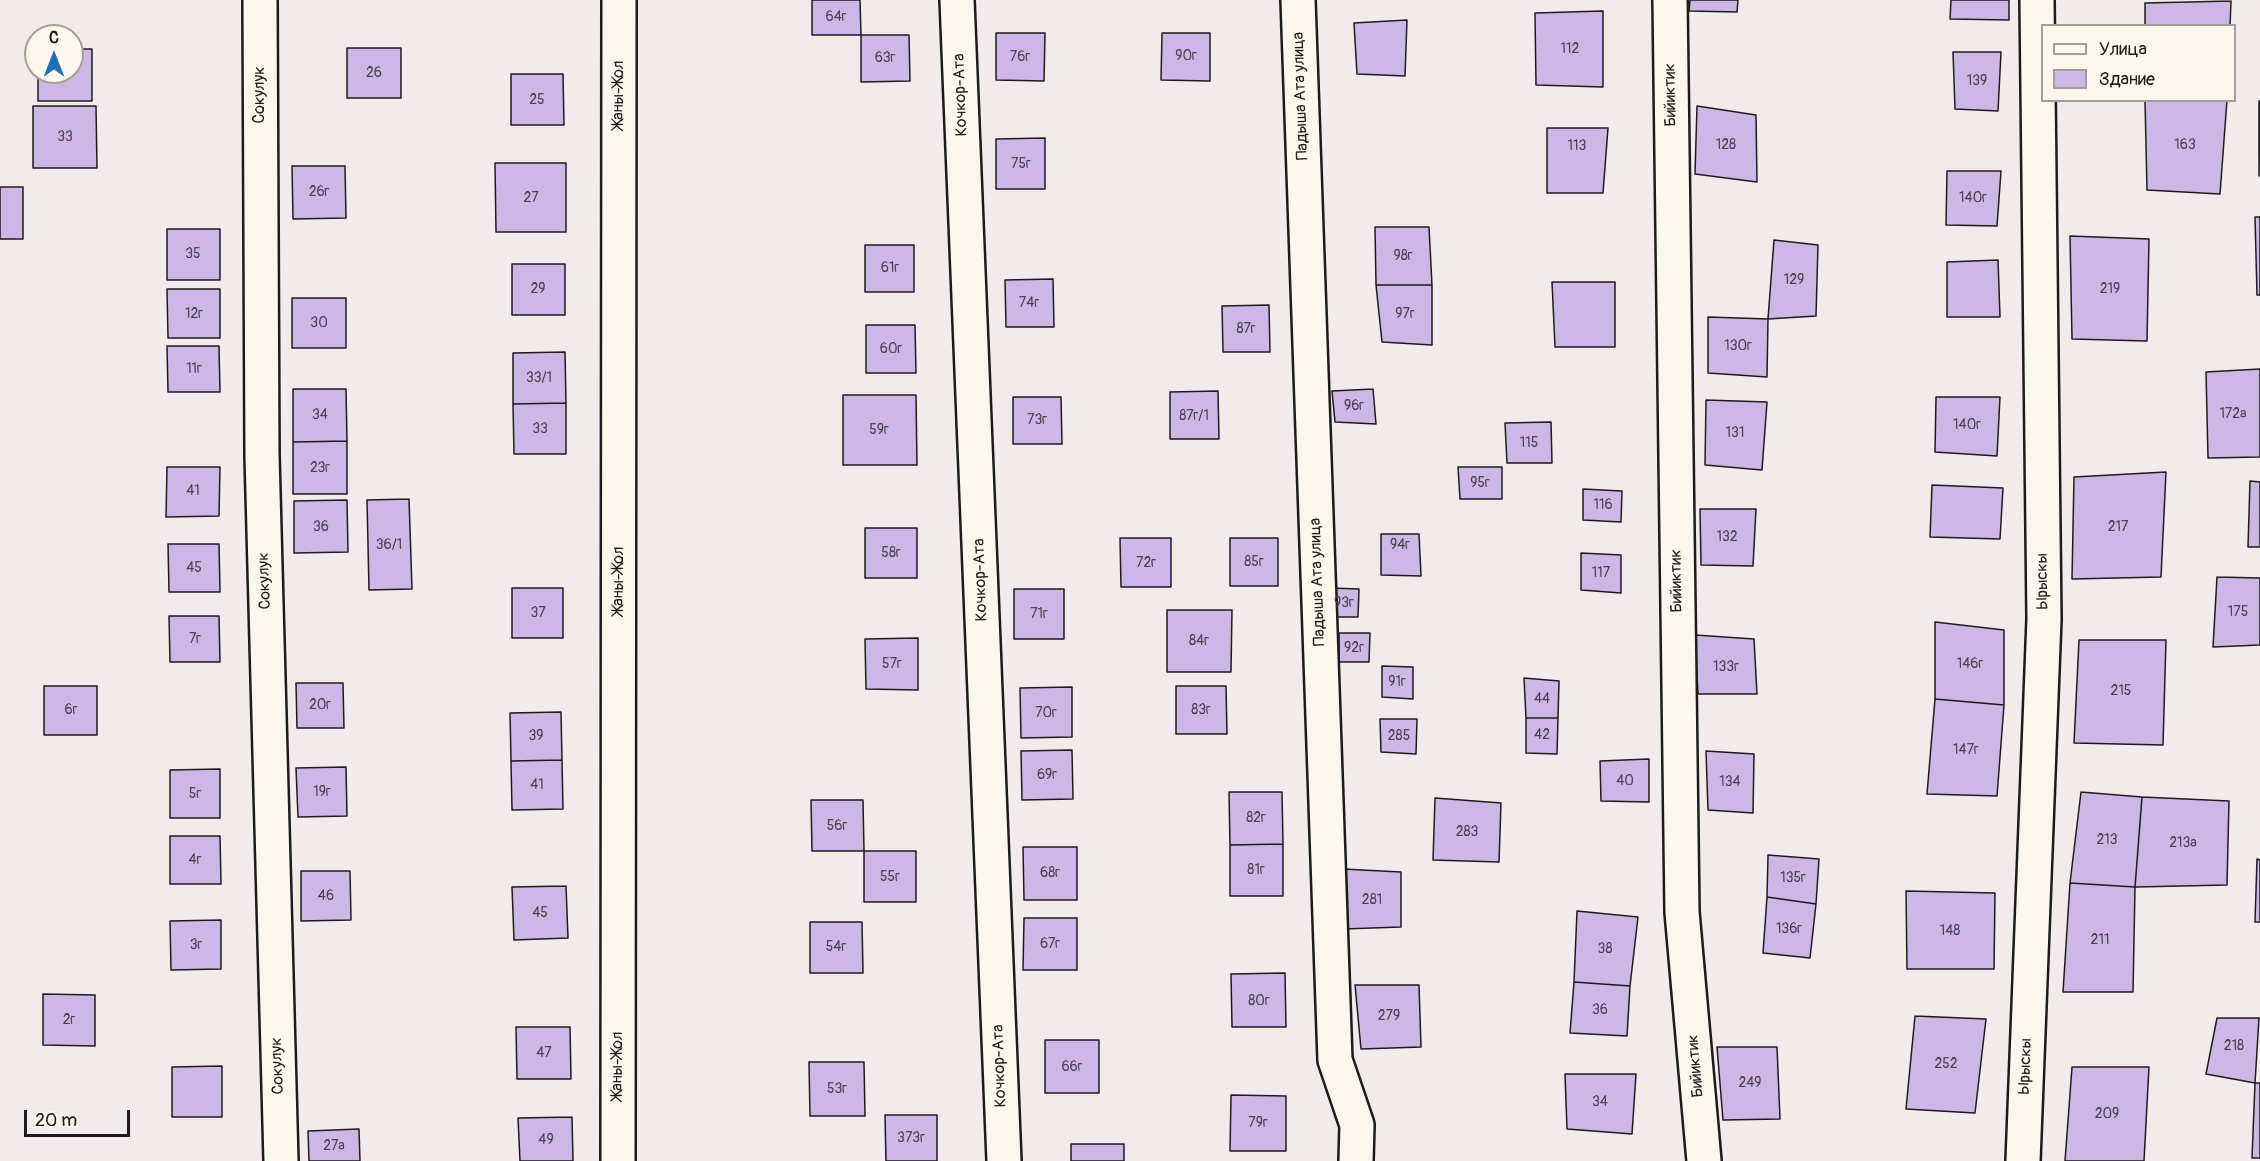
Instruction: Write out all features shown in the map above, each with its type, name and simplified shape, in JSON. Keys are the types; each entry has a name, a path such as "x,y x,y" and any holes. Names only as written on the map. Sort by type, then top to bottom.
{"street":[{"name":"Сокулук","path":"260,0 262,456 281,1161"},
{"name":"Жаны-Жол","path":"618,1161 619,0"},
{"name":"Кочкор-Ата","path":"957,0 1004,1161"},
{"name":"Падыша Ата улица","path":"1298,0 1335,1060 1357,1125 1356,1161"},
{"name":"Бийиктик","path":"1670,0 1682,912 1704,1161"},
{"name":"Ырыскы","path":"2023,1161 2044,619 2037,0"}],"building":[{"path":"812,0 860,0 861,35 812,35"},
{"path":"1690,0 1738,0 1737,12 1689,11"},
{"path":"1951,0 2009,0 2009,20 1950,19"},
{"path":"2231,1 2230,24 2145,24 2145,3"},
{"path":"1603,11 1603,87 1536,85 1535,13"},
{"path":"1407,20 1405,76 1357,74 1354,23"},
{"path":"996,33 1045,33 1044,81 996,80"},
{"path":"1162,33 1210,33 1210,81 1161,80"},
{"path":"861,35 909,35 910,81 861,82"},
{"path":"347,48 401,48 401,98 347,98"},
{"path":"84,49 92,49 92,101 38,101 38,84 84,84"},
{"path":"1953,52 2001,52 1998,111 1955,109"},
{"path":"511,74 563,74 564,125 511,125"},
{"path":"2259,101 2260,101 2259,176"},
{"path":"2145,102 2227,102 2220,194 2147,190"},
{"path":"33,106 96,106 97,168 33,168"},
{"path":"1697,106 1756,115 1757,182 1695,174"},
{"path":"1547,128 1608,128 1603,193 1547,193"},
{"path":"1045,138 1045,189 996,189 996,139"},
{"path":"495,163 566,163 566,232 496,232"},
{"path":"292,166 345,166 346,218 293,219"},
{"path":"1947,171 2001,171 1997,226 1946,225"},
{"path":"0,187 23,187 23,239 0,239"},
{"path":"2255,217 2260,217 2260,295 2257,295"},
{"path":"1375,227 1429,227 1432,285 1376,285"},
{"path":"167,229 220,229 220,280 167,280"},
{"path":"2070,236 2149,239 2147,341 2072,339"},
{"path":"1774,240 1818,245 1816,316 1768,319"},
{"path":"865,245 914,245 914,292 865,292"},
{"path":"1998,260 2000,317 1947,317 1947,262"},
{"path":"512,264 565,264 565,315 512,315"},
{"path":"1053,279 1054,327 1006,327 1005,280"},
{"path":"1552,282 1615,282 1615,347 1555,347"},
{"path":"1376,285 1432,285 1432,345 1382,342"},
{"path":"167,289 220,289 220,338 168,338"},
{"path":"292,298 346,298 346,348 292,348"},
{"path":"1269,305 1270,352 1223,352 1222,306"},
{"path":"1708,317 1768,319 1767,377 1708,373"},
{"path":"866,325 915,325 916,373 866,373"},
{"path":"167,346 219,346 220,392 168,392"},
{"path":"565,352 566,403 513,404 513,353"},
{"path":"2260,369 2260,457 2208,458 2206,372"},
{"path":"293,389 346,389 347,441 293,442"},
{"path":"1373,389 1376,424 1335,422 1332,391"},
{"path":"1218,391 1219,439 1170,439 1170,392"},
{"path":"843,395 916,395 917,465 843,465"},
{"path":"1013,397 1061,397 1062,444 1013,444"},
{"path":"1936,397 2000,397 1997,456 1935,452"},
{"path":"1706,400 1767,402 1762,470 1705,465"},
{"path":"566,403 566,454 514,454 513,404"},
{"path":"1551,422 1552,463 1507,463 1505,423"},
{"path":"347,441 347,494 293,494 293,442"},
{"path":"167,467 220,467 219,516 166,517"},
{"path":"1458,467 1502,467 1502,499 1460,499"},
{"path":"2166,472 2161,577 2072,579 2074,477"},
{"path":"2250,481 2260,482 2260,547 2248,547"},
{"path":"1932,485 2003,488 2000,539 1930,537"},
{"path":"1583,489 1622,491 1621,522 1583,520"},
{"path":"409,499 412,589 369,590 367,500"},
{"path":"347,500 348,552 294,553 294,501"},
{"path":"1700,509 1756,509 1753,566 1701,565"},
{"path":"865,528 917,528 917,578 865,578"},
{"path":"1381,534 1419,534 1421,576 1381,575"},
{"path":"1120,538 1171,538 1171,587 1121,587"},
{"path":"1230,538 1278,538 1278,586 1230,586"},
{"path":"168,544 219,544 220,592 169,592"},
{"path":"1581,553 1621,555 1621,593 1581,590"},
{"path":"2217,577 2260,578 2260,645 2213,647"},
{"path":"512,588 563,588 563,638 512,638"},
{"path":"1330,588 1359,589 1358,617 1330,617"},
{"path":"1014,589 1064,589 1064,639 1014,639"},
{"path":"1167,610 1232,610 1231,672 1167,672"},
{"path":"169,616 219,616 220,662 170,662"},
{"path":"1935,622 2004,630 2004,705 1935,699"},
{"path":"1339,633 1370,633 1369,662 1339,662"},
{"path":"1695,635 1754,639 1757,694 1698,694"},
{"path":"918,638 918,690 866,689 865,639"},
{"path":"2079,640 2166,640 2163,745 2074,743"},
{"path":"1382,666 1413,667 1413,699 1382,697"},
{"path":"1524,678 1559,681 1558,718 1526,718"},
{"path":"296,683 343,683 344,728 297,728"},
{"path":"44,686 97,686 97,735 44,735"},
{"path":"1176,686 1226,686 1227,734 1176,734"},
{"path":"1072,687 1072,737 1021,738 1020,688"},
{"path":"1935,699 2004,705 1997,796 1927,794"},
{"path":"561,712 562,760 511,761 510,713"},
{"path":"1526,718 1558,718 1557,754 1526,753"},
{"path":"1380,719 1417,719 1416,754 1381,752"},
{"path":"1072,750 1073,799 1022,800 1021,751"},
{"path":"1706,751 1754,754 1753,813 1708,810"},
{"path":"1649,759 1649,802 1601,801 1600,761"},
{"path":"562,760 563,809 512,810 511,761"},
{"path":"346,767 347,816 298,817 296,768"},
{"path":"220,769 220,818 170,818 170,770"},
{"path":"1229,792 1282,792 1283,844 1230,845"},
{"path":"2081,792 2142,797 2135,887 2070,883"},
{"path":"2142,797 2229,801 2227,885 2135,887"},
{"path":"1435,798 1501,803 1499,862 1433,860"},
{"path":"811,800 863,800 864,851 812,851"},
{"path":"170,836 220,836 221,884 170,884"},
{"path":"1283,844 1283,896 1230,896 1230,845"},
{"path":"1023,847 1077,847 1077,900 1024,900"},
{"path":"864,851 916,851 916,902 864,902"},
{"path":"1768,855 1819,859 1816,904 1767,897"},
{"path":"2257,859 2260,860 2260,922 2255,922"},
{"path":"1343,869 1401,872 1401,927 1343,929"},
{"path":"301,871 350,871 351,920 301,921"},
{"path":"2070,883 2135,887 2133,992 2063,992"},
{"path":"566,886 568,938 514,940 512,887"},
{"path":"1906,891 1995,893 1994,969 1907,969"},
{"path":"1767,897 1816,904 1810,958 1763,953"},
{"path":"1577,911 1638,917 1630,986 1574,982"},
{"path":"1024,918 1077,918 1077,970 1023,970"},
{"path":"221,920 221,969 171,970 170,921"},
{"path":"810,922 862,922 863,973 810,973"},
{"path":"1285,973 1286,1027 1232,1027 1231,974"},
{"path":"1574,982 1630,986 1627,1036 1570,1033"},
{"path":"1355,985 1419,985 1421,1047 1361,1049"},
{"path":"43,994 95,995 95,1046 43,1045"},
{"path":"1915,1016 1986,1019 1975,1113 1906,1109"},
{"path":"2217,1018 2259,1018 2255,1083 2206,1074"},
{"path":"516,1027 570,1027 571,1079 517,1079"},
{"path":"1045,1040 1099,1040 1099,1093 1045,1093"},
{"path":"1717,1047 1777,1047 1780,1119 1723,1120"},
{"path":"809,1062 864,1062 865,1116 810,1116"},
{"path":"222,1066 222,1117 172,1117 172,1067"},
{"path":"2072,1067 2149,1067 2144,1161 2065,1161"},
{"path":"1565,1074 1636,1074 1632,1134 1567,1129"},
{"path":"2255,1083 2260,1083 2260,1158 2252,1158"},
{"path":"1231,1095 1286,1096 1286,1151 1230,1151"},
{"path":"885,1115 937,1115 937,1161 886,1161"},
{"path":"572,1117 573,1161 520,1161 518,1118"},
{"path":"359,1129 360,1161 309,1161 308,1131"},
{"path":"1071,1144 1124,1144 1124,1161 1071,1161"}]}
